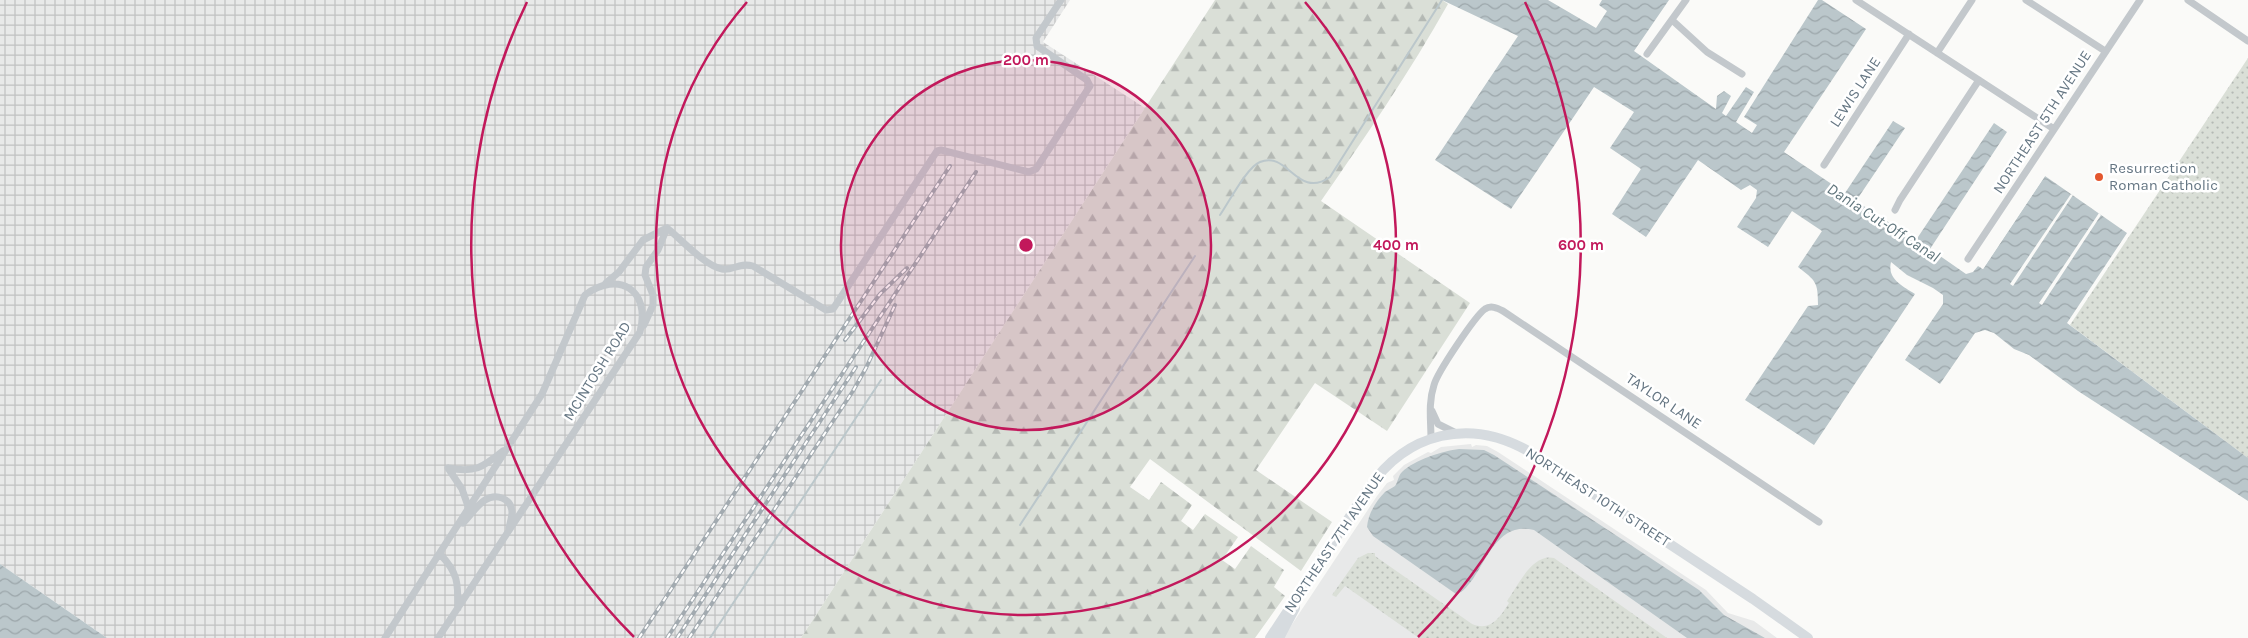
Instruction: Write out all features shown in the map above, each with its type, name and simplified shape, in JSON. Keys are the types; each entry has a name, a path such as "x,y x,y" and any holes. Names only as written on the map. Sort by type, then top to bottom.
{"street":[{"path":"667,228 711,264 722,269 745,264 753,266 826,310 833,309 937,151 1029,172 1036,169 1090,86 1087,80 1037,46 1036,38 1061,0"},
{"path":"1647,54 1686,0"},
{"path":"1856,0 2054,129"},
{"path":"1937,53 1972,0"},
{"path":"2026,0 2105,51"},
{"name":"NORTHEAST 5TH AVENUE","path":"1968,259 2140,0"},
{"path":"2188,0 2248,40"},
{"path":"1672,20 1707,52 1742,74"},
{"name":"LEWIS LANE","path":"1824,164 1909,34"},
{"path":"1895,210 1980,80"},
{"path":"385,638 542,394 585,295 594,288 606,284 619,272 643,240 667,228"},
{"path":"640,332 653,306 653,296 645,275 646,267 658,250 667,228"},
{"name":"MCINTOSH ROAD","path":"438,638 640,332 644,319 642,305 637,296 628,288 617,283 606,284"},
{"name":"TAYLOR LANE","path":"1430,407 1434,383 1473,322 1485,309 1491,306 1510,315 1819,522"},
{"path":"1430,407 1438,424 1458,434"},
{"path":"1430,407 1431,439"},
{"name":"NORTHEAST 10TH STREET","path":"1431,439 1458,434 1485,434 1514,442 1808,638"},
{"name":"NORTHEAST 7TH AVENUE","path":"1270,638 1375,478 1401,454 1431,439"},
{"path":"468,509 462,489 448,468 464,471 473,470 486,464 508,447"},
{"path":"450,539 480,504 493,497 503,498 510,506 512,512 508,533"},
{"path":"440,554 456,575 458,608"},
{"path":"1279,638 1290,621 1304,587"},
{"name":"NORTHEAST 10TH STREET","path":"1752,599 1817,638"}],"shaded area":[{"path":"0,0 1070,0 1043,42 1145,108 801,638 107,638 0,564"},
{"path":"1471,444 1472,447 1476,445 1487,446 1498,452 1706,590 1728,613 1754,621 1777,638 1283,638 1377,496 1387,483 1394,480 1393,476 1404,465 1428,452 1431,453 1441,447"}],"green space":[{"path":"1215,0 1442,0 1448,4 1403,79 1321,201 1470,303 1387,431 1315,383 1256,470 1332,522 1301,571 1150,459 1130,487 1149,500 1161,482 1192,505 1181,521 1193,530 1205,514 1238,537 1222,560 1235,569 1251,546 1284,570 1274,587 1285,596 1255,638 801,638"},
{"path":"2248,58 2248,458 2070,325"},
{"path":"1368,553 1375,553 1375,556 1472,624 1479,626 1490,625 1498,618 1509,603 1507,601 1521,579 1532,565 1539,560 1554,558 1667,638 1419,638 1345,586 1336,597 1332,595 1358,558"}],"water":[{"name":"Dania Cut-Off Canal","path":"1442,0 1548,0 1596,28 1607,11 1599,5 1602,0 1669,0 1634,51 1716,109 1717,96 1724,91 1731,96 1722,113 1726,116 1746,87 1754,92 1736,122 1752,133 1757,125 1744,117 1818,0 1822,0 1866,29 1784,152 1845,193 1893,121 1905,128 1856,201 1916,240 1994,123 2007,132 1930,249 1966,274 1973,272 1978,266 1983,269 2045,176 2127,233 2067,323 2248,458 2248,501 2078,391 2029,355 2014,349 1994,333 1985,330 1975,333 1940,384 1905,360 1943,304 1943,295 1907,275 1891,262 1890,268 1893,277 1915,294 1814,445 1745,400 1808,306 1818,305 1815,283 1798,267 1822,231 1792,211 1768,247 1737,227 1756,198 1757,190 1750,185 1741,190 1698,160 1646,237 1612,214 1641,169 1610,148 1634,112 1594,87 1511,209 1435,160 1518,36"},
{"path":"1459,449 1484,450 1494,455 1699,590 1724,615 1765,638 1687,638 1534,530 1522,529 1512,531 1504,536 1490,551 1468,586 1456,594 1373,536 1367,527 1369,517 1376,504 1385,492 1395,486 1402,472 1429,457"},
{"path":"0,564 107,638 0,638"}],"pier":[{"path":"2043,175 2045,176 1983,269 1981,268"},
{"path":"2071,194 2073,195 2013,286 2010,284"},
{"path":"2099,213 2101,215 2042,305 2039,303"}],"waterway":[{"path":"1220,215 1244,178 1260,162 1270,160 1278,163 1309,183 1319,182 1330,177 1442,0"},
{"path":"1020,525 1195,256"},
{"path":"710,638 881,380"}],"railway":[{"path":"639,638 950,166"},
{"path":"667,638 976,172"},
{"path":"845,340 880,294 907,268"},
{"path":"689,638 853,391 866,368 895,305"},
{"path":"677,638 856,367"}],"place":[{"name":"Resurrection Roman Catholic","path":"2099,177"}]}
